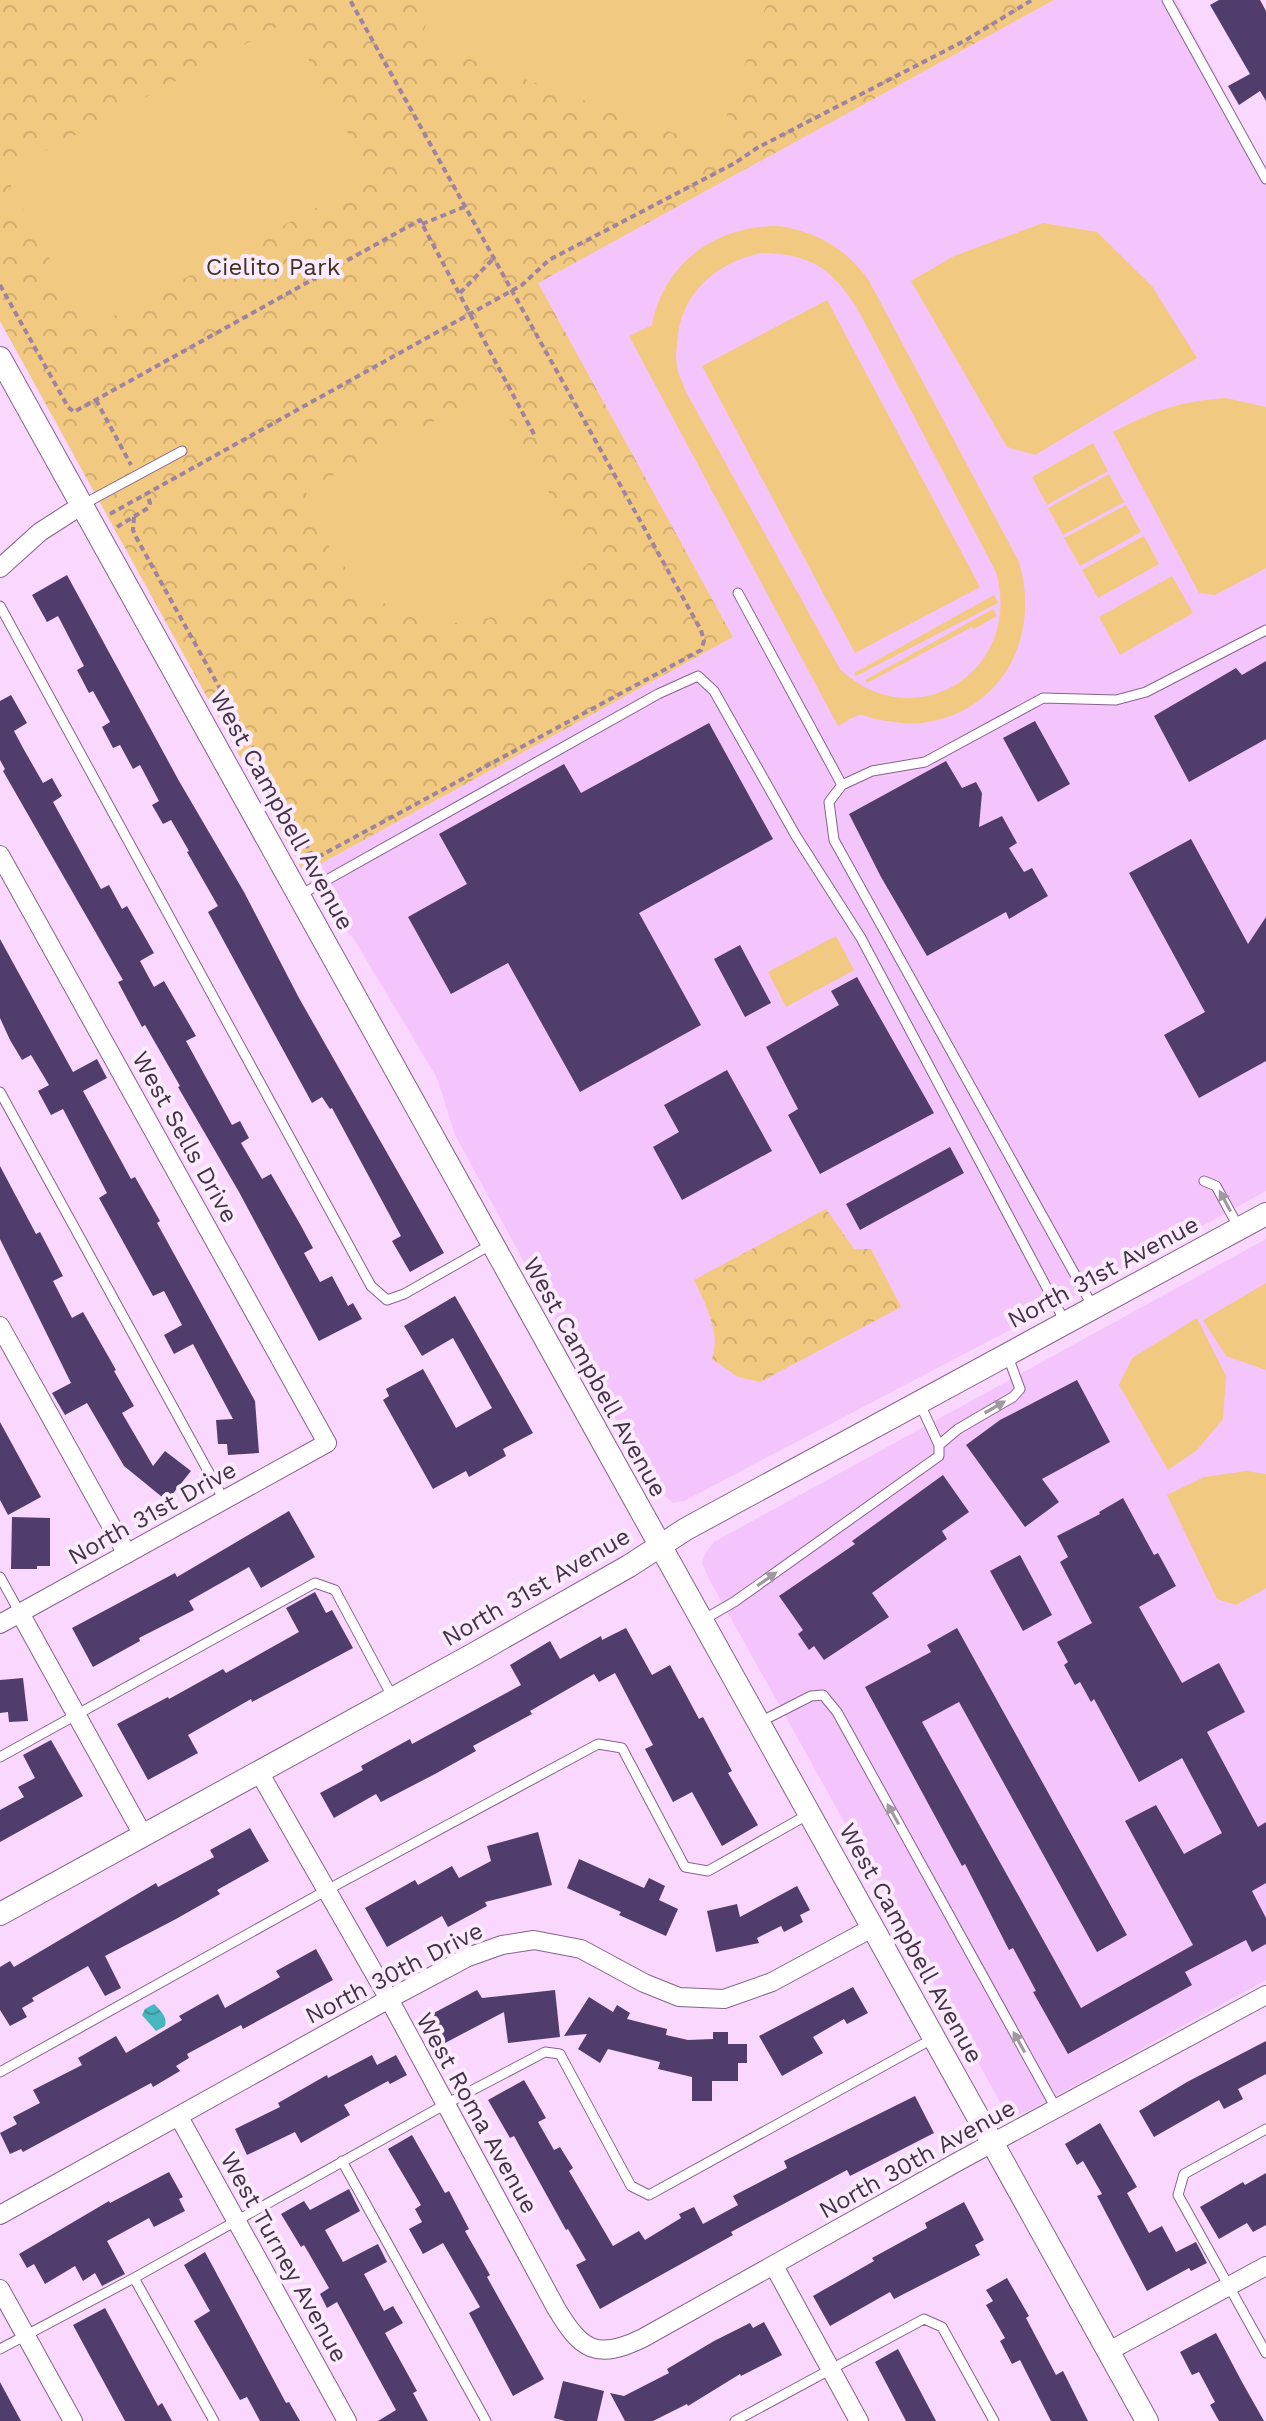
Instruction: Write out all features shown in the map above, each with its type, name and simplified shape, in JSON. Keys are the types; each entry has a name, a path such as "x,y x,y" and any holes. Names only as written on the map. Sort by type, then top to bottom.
{"street":[{"name":"West Campbell Avenue","path":"0,358 1147,2421"},
{"path":"0,568 40,532 82,505"},
{"name":"West Sells Drive","path":"0,855 327,1443"},
{"name":"North 31st Avenue","path":"0,1914 393,1698 919,1402 1266,1214"},
{"path":"0,1326 127,1554"},
{"name":"North 31st Drive","path":"0,1624 327,1443"},
{"path":"20,1613 143,1835"},
{"name":"West Roma Avenue","path":"259,1772 389,1999 556,2308 568,2328 587,2347"},
{"name":"North 30th Drive","path":"0,2215 389,1999 468,1957 502,1945 534,1940 581,1949 644,1983 679,1997 724,1999 772,1982 872,1928"},
{"name":"North 30th Avenue","path":"587,2347 614,2350 628,2345 1266,1995"},
{"name":"West Turney Avenue","path":"179,2117 347,2421"},
{"path":"774,2266 859,2421"},
{"path":"1109,2351 1266,2266"},
{"path":"0,2289 73,2421"}],"lane":[{"path":"1167,0 1266,179"},
{"path":"82,505 182,451"},
{"path":"738,593 842,785"},
{"path":"0,606 371,1286 387,1300 404,1294 492,1244"},
{"path":"1093,1307 834,840 829,802 842,785 872,771 925,762 1043,698 1116,700 1146,692 1266,630"},
{"path":"300,895 658,694 698,676 714,691 796,836 861,938 1065,1322"},
{"path":"0,1092 224,1500"},
{"path":"1204,1181 1216,1186 1239,1228"},
{"path":"939,1445 958,1429 1013,1397 1020,1389 1007,1354"},
{"path":"701,1621 734,1602 939,1456 939,1445 919,1402"},
{"path":"0,1577 20,1613"},
{"path":"0,1757 315,1583 335,1590 393,1698"},
{"path":"758,1723 811,1696 823,1695 837,1712 1057,2110"},
{"path":"0,2072 598,1744 622,1748 685,1867 708,1871 809,1814"},
{"path":"0,2349 545,2052 560,2054 631,2186 649,2195 934,2038"},
{"path":"1266,2129 1184,2174 1178,2195 1266,2353"},
{"path":"342,2161 486,2421"},
{"path":"134,2278 214,2421"},
{"path":"735,2421 924,2319 942,2327 994,2421"}],"path":[{"path":"134,517 136,537 311,853 318,857 701,650 704,641 701,630 350,0"},
{"path":"110,514 530,280 549,260 966,40 1032,0"},
{"path":"422,224 464,207"},
{"path":"0,285 68,407 74,412 420,220 536,438"},
{"path":"460,293 493,259"},
{"path":"96,400 150,503 148,508 116,527"}],"shaded area":[{"path":"1054,0 1176,0 1266,170 1266,1191 1071,1298 684,1501 673,1503 664,1495 581,1367 455,1135 437,1078 354,939 330,916 304,873 733,637 537,283"},
{"path":"1266,1239 1266,1980 1018,2115 1005,2111 702,1563 714,1542"}],"green space":[{"name":"Cielito Park","path":"0,0 1054,0 538,283 733,637 304,873 0,321"},
{"path":"435,0 750,0 766,6 715,148 420,41"},
{"path":"288,21 372,178 88,330 4,173"},
{"path":"1043,223 1097,232 1152,286 1197,358 1035,455 1007,447 911,281 954,256"},
{"path":"779,226 818,237 850,258 868,279 1019,562 1024,590 1024,617 1019,643 1009,666 994,687 974,704 950,716 909,723 861,715 838,726 629,336 652,325 668,283 697,252 715,240 756,227","holes":["762,253 794,256 818,266 838,283 857,308 996,572 1000,608 994,639 979,665 957,684 930,696 900,698 869,689 840,669 685,390 678,372 678,334 682,318 696,291 706,280 732,263"]},
{"path":"827,300 980,587 855,653 702,366"},
{"path":"483,395 498,399 588,564 544,596 489,618 442,625 400,614 358,584 324,540 305,490"},
{"path":"1226,398 1266,407 1266,568 1215,595 1199,593 1113,432 1167,408"},
{"path":"1093,443 1108,471 1047,505 1032,477"},
{"path":"1109,474 1124,502 1063,535 1048,508"},
{"path":"1126,505 1141,532 1080,566 1064,538"},
{"path":"1144,536 1159,564 1098,598 1082,570"},
{"path":"1172,576 1193,613 1120,655 1099,617"},
{"path":"994,595 998,603 856,676 854,673"},
{"path":"993,609 997,616 974,629 972,627 867,683 865,680"},
{"path":"836,936 854,970 786,1007 768,972"},
{"path":"826,1209 854,1249 871,1249 901,1307 760,1382 738,1377 712,1359 713,1329 694,1280"},
{"path":"1266,1283 1266,1370 1226,1356 1203,1320"},
{"path":"1197,1318 1226,1376 1223,1419 1197,1450 1168,1470 1119,1385 1132,1358"},
{"path":"1246,1471 1266,1474 1266,1588 1236,1605 1217,1599 1167,1495 1204,1477"}],"water":[{"path":"154,2004 166,2023 156,2031 142,2015"}],"building":[{"path":"1219,0 1260,0 1266,11 1266,101 1260,91 1239,105 1228,86 1250,74 1210,5"},
{"path":"67,575 179,781 244,892 299,998 444,1253 410,1272 392,1241 401,1236 332,1108 322,1097 312,1103 208,912 218,906 189,851 171,820 163,824 152,805 159,801 140,765 133,769 120,745 113,748 102,727 110,722 77,670 84,666 58,616 47,622 32,595"},
{"path":"1266,661 1266,739 1189,782 1154,716 1236,668 1242,675"},
{"path":"11,695 27,723 14,731 43,783 52,778 62,796 53,802 101,889 109,885 122,909 127,906 154,953 140,961 154,987 164,981 196,1036 186,1041 232,1125 240,1121 249,1138 241,1143 262,1179 271,1174 300,1224 313,1248 304,1253 320,1282 332,1276 348,1306 353,1303 362,1319 319,1341 180,1086 145,1025 142,1027 118,982 123,980 3,771 5,769 0,760 0,701"},
{"path":"1035,721 1070,784 1038,802 1003,738"},
{"path":"709,723 773,839 639,913 701,1025 580,1092 508,963 451,994 408,917 467,884 439,834 564,764 581,793"},
{"path":"946,761 962,788 976,782 982,793 979,827 1002,816 1017,843 1009,848 1024,872 1032,868 1048,896 1009,919 1006,912 927,956 849,814"},
{"path":"1191,839 1248,944 1266,917 1266,1061 1199,1098 1164,1035 1205,1012 1129,873"},
{"path":"0,939 73,1072 97,1059 107,1078 83,1091 131,1179 135,1177 160,1221 157,1223 255,1401 259,1453 228,1455 227,1444 218,1444 216,1420 233,1419 193,1344 174,1354 164,1335 182,1325 164,1291 153,1296 99,1198 107,1193 63,1109 51,1115 38,1091 49,1085 31,1055 22,1060 10,1040 0,1018"},
{"path":"740,945 771,1003 745,1017 714,959"},
{"path":"857,977 934,1113 820,1174 788,1115 798,1109 766,1047 839,1005 831,991"},
{"path":"727,1070 772,1151 682,1200 653,1147 679,1132 664,1105"},
{"path":"950,1147 964,1173 860,1230 846,1204"},
{"path":"0,1166 36,1234 40,1232 63,1276 53,1281 72,1318 83,1312 116,1370 134,1406 122,1413 153,1466 165,1451 191,1471 167,1501 124,1466 87,1403 65,1415 52,1393 71,1383 0,1239"},
{"path":"455,1296 533,1433 503,1449 506,1456 469,1477 466,1471 433,1489 383,1400 389,1396 386,1389 423,1369 456,1428 492,1408 453,1338 422,1356 404,1326"},
{"path":"1077,1380 1110,1442 1042,1479 1059,1502 1025,1527 966,1445 1000,1420"},
{"path":"0,1422 41,1497 8,1515 0,1500"},
{"path":"943,1475 969,1512 942,1531 947,1539 872,1593 889,1617 824,1660 814,1646 809,1650 798,1634 803,1630 779,1596 855,1544 852,1541"},
{"path":"1123,1498 1154,1555 1158,1553 1176,1586 1139,1607 1182,1683 1219,1663 1245,1712 1207,1732 1258,1827 1266,1822 1266,1883 1252,1891 1266,1918 1266,1944 1252,1952 1246,1940 1185,1972 1192,1985 1068,2054 1033,1992 1036,1991 1013,1948 1009,1950 965,1864 962,1866 865,1687 931,1652 927,1645 957,1628 1127,1935 1097,1952 959,1702 922,1722 1081,2008 1193,1945 1125,1821 1156,1805 1184,1854 1222,1833 1182,1758 1139,1782 1094,1699 1091,1702 1080,1682 1075,1685 1064,1665 1068,1662 1057,1642 1092,1623 1060,1562 1068,1557 1057,1536"},
{"path":"289,1511 315,1557 261,1588 249,1567 189,1601 194,1610 139,1638 140,1641 93,1667 72,1628 175,1573 177,1577"},
{"path":"12,1517 50,1518 50,1566 11,1569"},
{"path":"1020,1555 1052,1615 1023,1631 990,1571"},
{"path":"315,1592 326,1613 332,1610 353,1648 252,1702 251,1699 188,1735 198,1753 148,1780 117,1724 223,1669 226,1673 299,1632 286,1608"},
{"path":"626,1628 652,1675 670,1665 699,1719 703,1717 732,1771 728,1773 758,1825 722,1846 692,1792 673,1802 645,1749 653,1745 615,1673 599,1682 594,1674 530,1711 532,1714 473,1746 476,1751 435,1774 381,1802 376,1794 334,1818 320,1793 363,1770 361,1766 410,1739 412,1744 521,1685 510,1665 550,1641 560,1659 601,1636 602,1640"},
{"path":"23,1678 28,1721 9,1722 8,1712 0,1713 0,1680"},
{"path":"51,1740 83,1796 0,1842 0,1810 24,1797 18,1787 35,1778 23,1755"},
{"path":"250,1828 269,1861 217,1890 220,1894 105,1956 121,1988 105,1996 88,1966 32,1998 34,2001 22,2008 27,2017 10,2026 0,2010 0,1967 10,1961 14,1967 156,1883 158,1887 214,1857 210,1850"},
{"path":"538,1832 552,1885 485,1902 487,1906 448,1927 442,1916 387,1947 365,1908 415,1880 418,1885 452,1866 459,1878 491,1861 487,1846"},
{"path":"579,1859 644,1888 649,1878 665,1886 659,1900 678,1909 666,1936 567,1888"},
{"path":"797,1886 810,1910 800,1915 803,1922 784,1932 781,1926 757,1938 759,1943 716,1952 707,1911 737,1904 740,1917"},
{"path":"316,1949 333,1980 243,2029 241,2025 187,2054 189,2058 176,2066 180,2071 153,2087 151,2083 23,2152 21,2149 10,2154 0,2133 17,2124 13,2117 40,2103 33,2090 82,2065 78,2058 116,2036 126,2053 182,2020 179,2016 218,1994 225,2008 280,1977 276,1971"},
{"path":"853,1987 868,2013 847,2024 844,2019 813,2037 823,2053 782,2076 759,2036"},
{"path":"477,1990 482,1998 555,1990 560,2037 508,2043 504,2012 445,2043 430,2015"},
{"path":"589,1997 613,2012 617,2005 630,2013 627,2019 667,2029 666,2035 688,2040 713,2039 713,2032 728,2032 728,2044 747,2044 747,2063 738,2063 738,2081 712,2081 712,2101 692,2101 692,2077 658,2069 660,2062 608,2049 600,2063 578,2049 587,2034 564,2036"},
{"path":"1266,2041 1266,2074 1238,2089 1243,2099 1224,2109 1219,2100 1154,2137 1139,2111"},
{"path":"372,2055 377,2065 396,2055 407,2075 390,2084 388,2081 344,2105 350,2115 301,2143 295,2132 247,2155 235,2129 280,2107 278,2103 327,2075 328,2078"},
{"path":"524,2080 546,2118 538,2122 554,2150 560,2147 573,2168 569,2171 613,2246 639,2231 645,2240 681,2218 679,2214 694,2207 703,2224 738,2205 733,2196 787,2168 784,2161 915,2096 934,2133 850,2176 847,2170 731,2232 733,2235 600,2309 576,2265 586,2260 514,2136 510,2138 488,2100"},
{"path":"1100,2123 1137,2187 1127,2193 1149,2233 1162,2226 1176,2252 1196,2242 1207,2263 1191,2271 1189,2268 1147,2291 1097,2196 1102,2194 1083,2161 1077,2165 1065,2144"},
{"path":"412,2135 445,2193 449,2191 469,2229 465,2231 490,2275 487,2277 544,2379 513,2396 469,2313 480,2307 443,2243 423,2254 409,2229 422,2222 415,2209 421,2205 388,2149"},
{"path":"169,2172 183,2197 179,2199 185,2211 154,2227 149,2218 107,2241 125,2274 102,2286 95,2273 83,2281 75,2266 45,2284 34,2264 27,2268 19,2254 109,2201"},
{"path":"1266,2173 1266,2225 1253,2232 1247,2223 1219,2239 1200,2207 1243,2182 1245,2185"},
{"path":"349,2189 360,2211 325,2230 343,2262 378,2244 387,2262 364,2274 384,2311 393,2306 403,2323 385,2333 417,2391 413,2393 428,2421 378,2421 396,2410 337,2302 327,2308 320,2294 329,2288 304,2245 301,2247 281,2214 304,2201 310,2210"},
{"path":"964,2202 984,2240 975,2245 980,2255 894,2299 890,2292 830,2326 813,2296 874,2261 872,2258 927,2228 925,2223"},
{"path":"205,2252 286,2403 289,2402 300,2421 260,2421 247,2397 240,2400 194,2321 210,2311 184,2265"},
{"path":"1007,2278 1029,2316 1026,2318 1056,2375 1063,2371 1088,2421 1051,2421 1020,2360 1012,2364 1000,2341 1005,2338 986,2305 993,2301 986,2290"},
{"path":"105,2308 158,2406 162,2403 172,2421 125,2421 73,2325"},
{"path":"764,2322 782,2355 740,2374 688,2406 653,2421 625,2421 610,2393 624,2396 669,2373 667,2369 714,2341 750,2323 753,2328"},
{"path":"1216,2333 1264,2421 1219,2421 1210,2405 1215,2402 1199,2372 1192,2375 1180,2352"},
{"path":"898,2349 936,2421 906,2421 875,2362"},
{"path":"563,2381 604,2391 597,2421 554,2418"},
{"path":"0,2382 21,2421 0,2421"}]}
